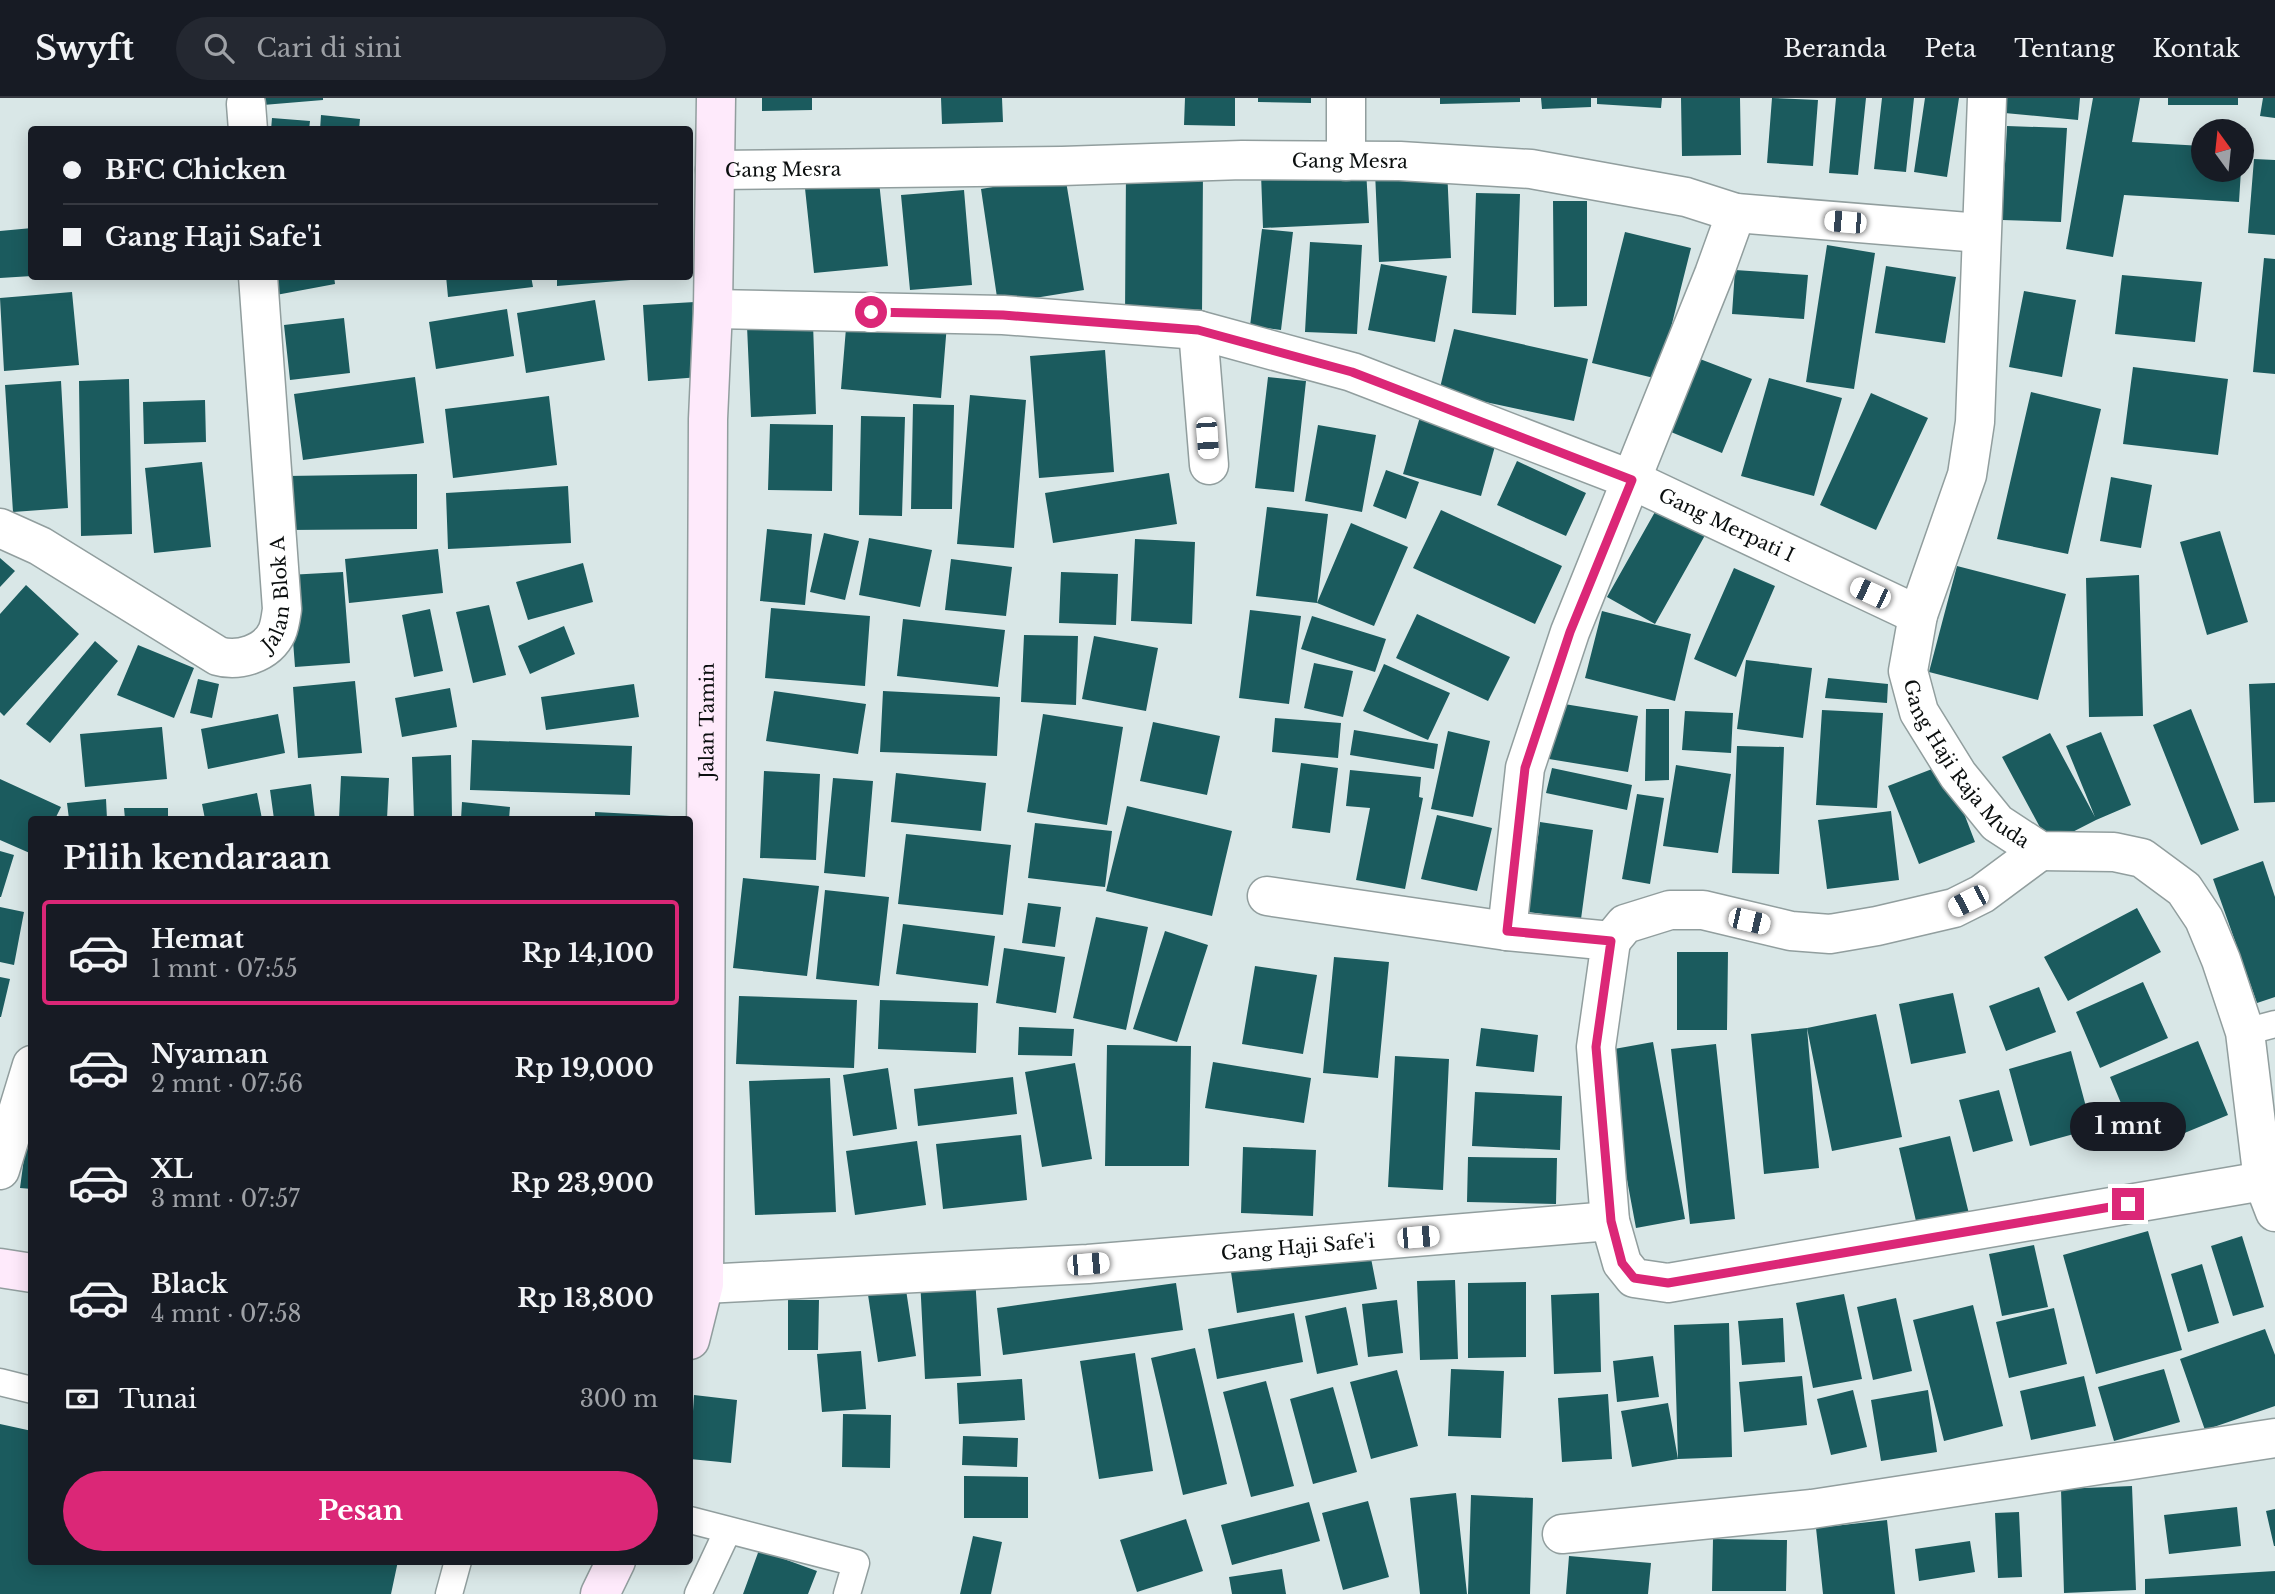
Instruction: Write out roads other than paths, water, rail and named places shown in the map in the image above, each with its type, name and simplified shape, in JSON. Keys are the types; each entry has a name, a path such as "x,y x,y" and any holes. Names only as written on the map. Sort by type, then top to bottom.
{"main road":[{"name":"Jalan Tamin","path":"693,1328 704,1284 708,419 713,309 716,98"},
{"path":"0,1268 28,1272"},
{"path":"600,1594 614,1565"}],"street":[{"path":"1346,98 1346,161"},
{"name":"Gang Haji Raja Muda","path":"1987,98 1975,422 1967,475 1918,615 1908,671 1919,712 1958,775 1997,823 2040,851 2115,852 2142,858 2184,890 2204,919 2221,960 2260,1028 2269,1196"},
{"name":"Gang Mesra","path":"715,170 1062,166 1242,160 1400,161 1531,169 1686,197 1737,213 1980,233"},
{"path":"1507,931 1525,768 1570,632 1737,213"},
{"name":"Jalan Blok A","path":"0,528 40,546 218,656 232,660 249,657 277,634 282,609 258,280"},
{"name":"Gang Merpati I","path":"713,309 1003,315 1198,330 1352,372 1632,480 1918,615"},
{"path":"1198,330 1209,465"},
{"path":"2040,851 1982,894 1954,908 1877,926 1830,934 1791,930 1703,910 1670,910 1625,924 1611,941 1596,1047 1611,1221 1622,1263 1634,1278 1668,1283 2269,1196"},
{"path":"1267,895 1507,931 1611,941"},
{"path":"0,1170 28,1078"},
{"name":"Gang Haji Safe'i","path":"704,1284 1088,1264 1611,1221"},
{"path":"1562,1534 1812,1509 2275,1438"}],"lane":[{"path":"0,1382 28,1389"},
{"path":"693,1521 856,1563 847,1594"},
{"path":"698,1594 728,1530"},
{"path":"449,1594 457,1565"}]}
